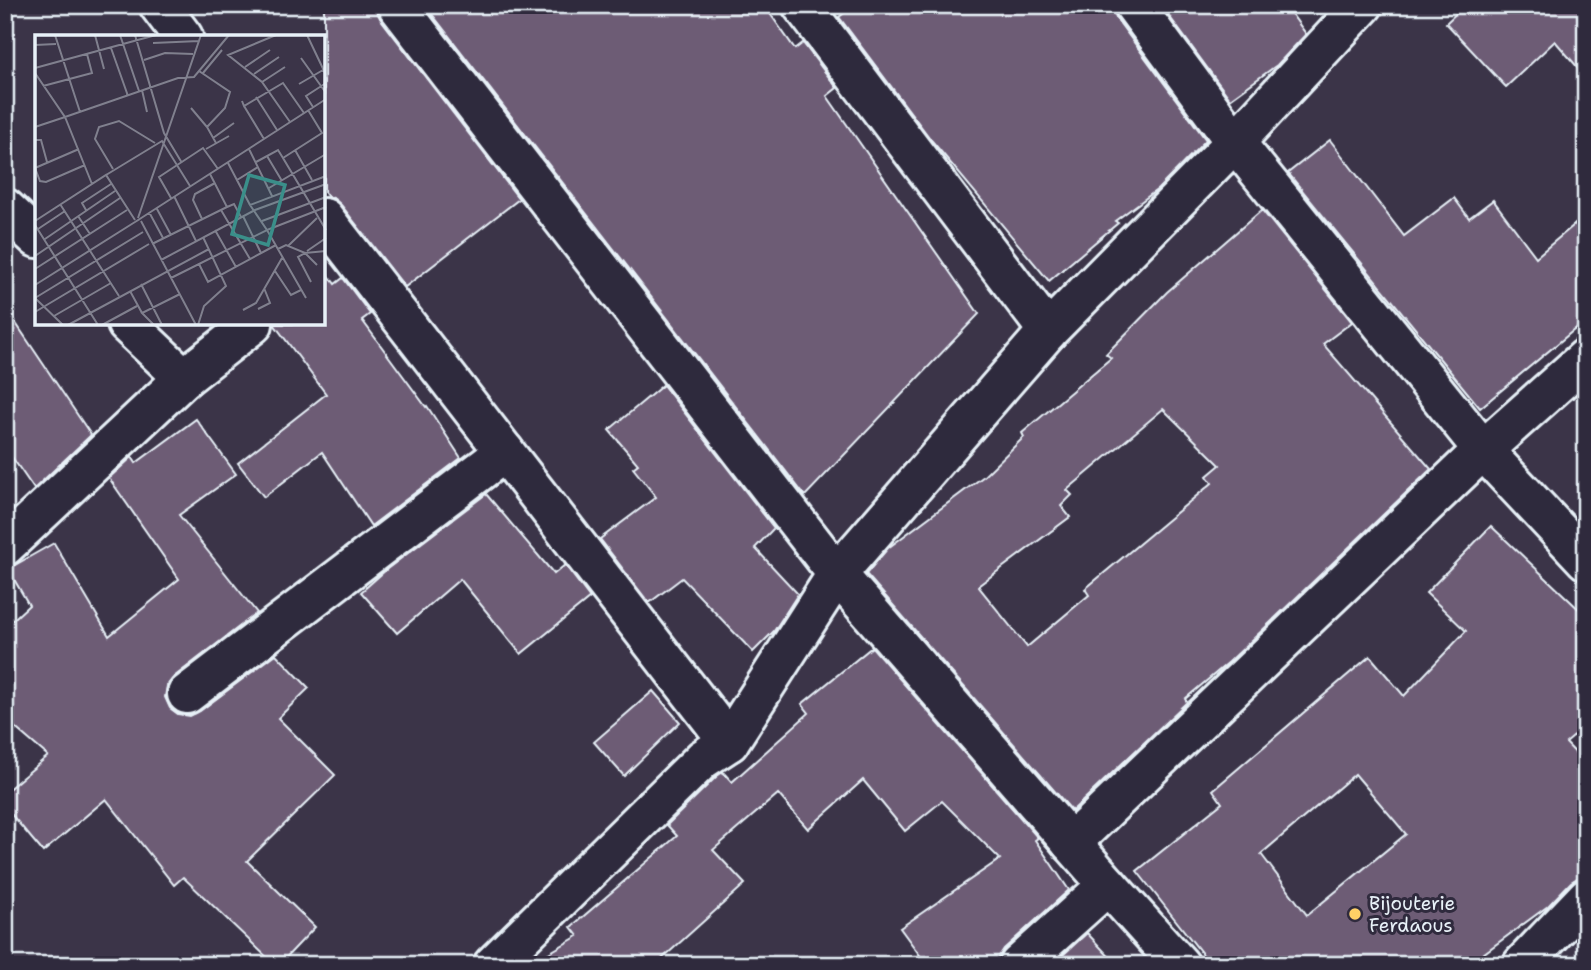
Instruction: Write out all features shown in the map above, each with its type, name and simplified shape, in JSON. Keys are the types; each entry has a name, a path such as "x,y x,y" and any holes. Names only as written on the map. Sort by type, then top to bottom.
{"street":[{"path":"159,5 182,35"},
{"path":"397,5 837,574 1180,965"},
{"path":"802,5 1048,331"},
{"path":"1134,5 1235,142 1483,450 1586,560"},
{"path":"493,965 703,760 729,742 837,574 1048,331 1235,142 1363,5"},
{"path":"5,208 35,236"},
{"path":"326,225 336,259 505,452 729,742"},
{"path":"129,326 184,378"},
{"path":"5,546 184,378 250,326"},
{"path":"1071,843 1483,450 1586,358"},
{"path":"187,694 505,452"},
{"path":"1019,965 1108,885"},
{"path":"1522,965 1586,898"}],"building":[{"path":"324,5 376,5 380,18 519,199 405,287 341,205 326,194"},
{"path":"425,5 764,5 795,49 803,43 837,88 827,96 979,314 805,496"},
{"path":"855,5 1113,5 1116,18 1206,140 1158,189 1115,221 1118,223 1049,281 932,141 839,17"},
{"path":"1161,5 1285,5 1306,34 1277,65 1230,99"},
{"path":"1465,5 1586,5 1586,77 1555,41 1506,87 1446,23"},
{"path":"1330,140 1404,236 1454,198 1469,218 1493,200 1536,257 1586,215 1586,320 1480,408 1288,173"},
{"path":"1262,210 1352,322 1323,344 1431,469 1229,662 1185,699 1187,702 1072,811 866,574 888,548 984,476 1024,437 1022,433 1111,358 1106,354 1167,292","holes":["1163,409 1220,465 1207,476 1212,483 1085,589 1089,595 1027,647 978,586 1070,517 1061,506 1072,495 1067,490"]},
{"path":"326,272 335,284 343,278 370,314 362,320 427,406 461,458 371,526 322,452 264,497 238,463 326,394 275,326 326,326"},
{"path":"5,307 91,435 34,489 5,447"},
{"path":"663,385 774,528 755,548 798,594 774,631 753,652 682,578 649,603 600,539 656,497 633,468 638,464 609,430"},
{"path":"196,419 236,474 179,515 257,613 174,677 167,686 165,697 170,708 178,714 190,716 276,654 309,688 278,718 335,775 247,861 315,927 279,965 275,965 183,877 174,885 106,799 43,852 5,807 5,792 48,756 5,719 5,627 29,605 8,569 54,543 109,636 179,579 109,478 132,457 136,463"},
{"path":"486,494 554,574 565,565 590,598 521,654 460,579 397,633 361,592"},
{"path":"1491,526 1586,616 1586,726 1566,743 1586,764 1586,877 1579,877 1571,882 1548,906 1468,965 1211,965 1137,871 1222,803 1213,790 1370,656 1404,696 1466,631 1426,593","holes":["1355,774 1406,834 1307,915 1261,854"]},
{"path":"872,647 1038,838 1035,840 1069,890 1004,949 998,958 998,965 927,965 900,928 1000,859 942,801 905,831 863,780 808,829 778,794 713,850 745,884 655,965 528,965 578,936 571,927 677,836 667,825 723,772 732,782 809,713 802,704"},
{"path":"653,691 680,722 624,776 594,742"},
{"path":"1087,933 1117,965 1052,965"}],"place":[{"name":"Bijouterie Ferdaous","path":"1355,914"}]}
